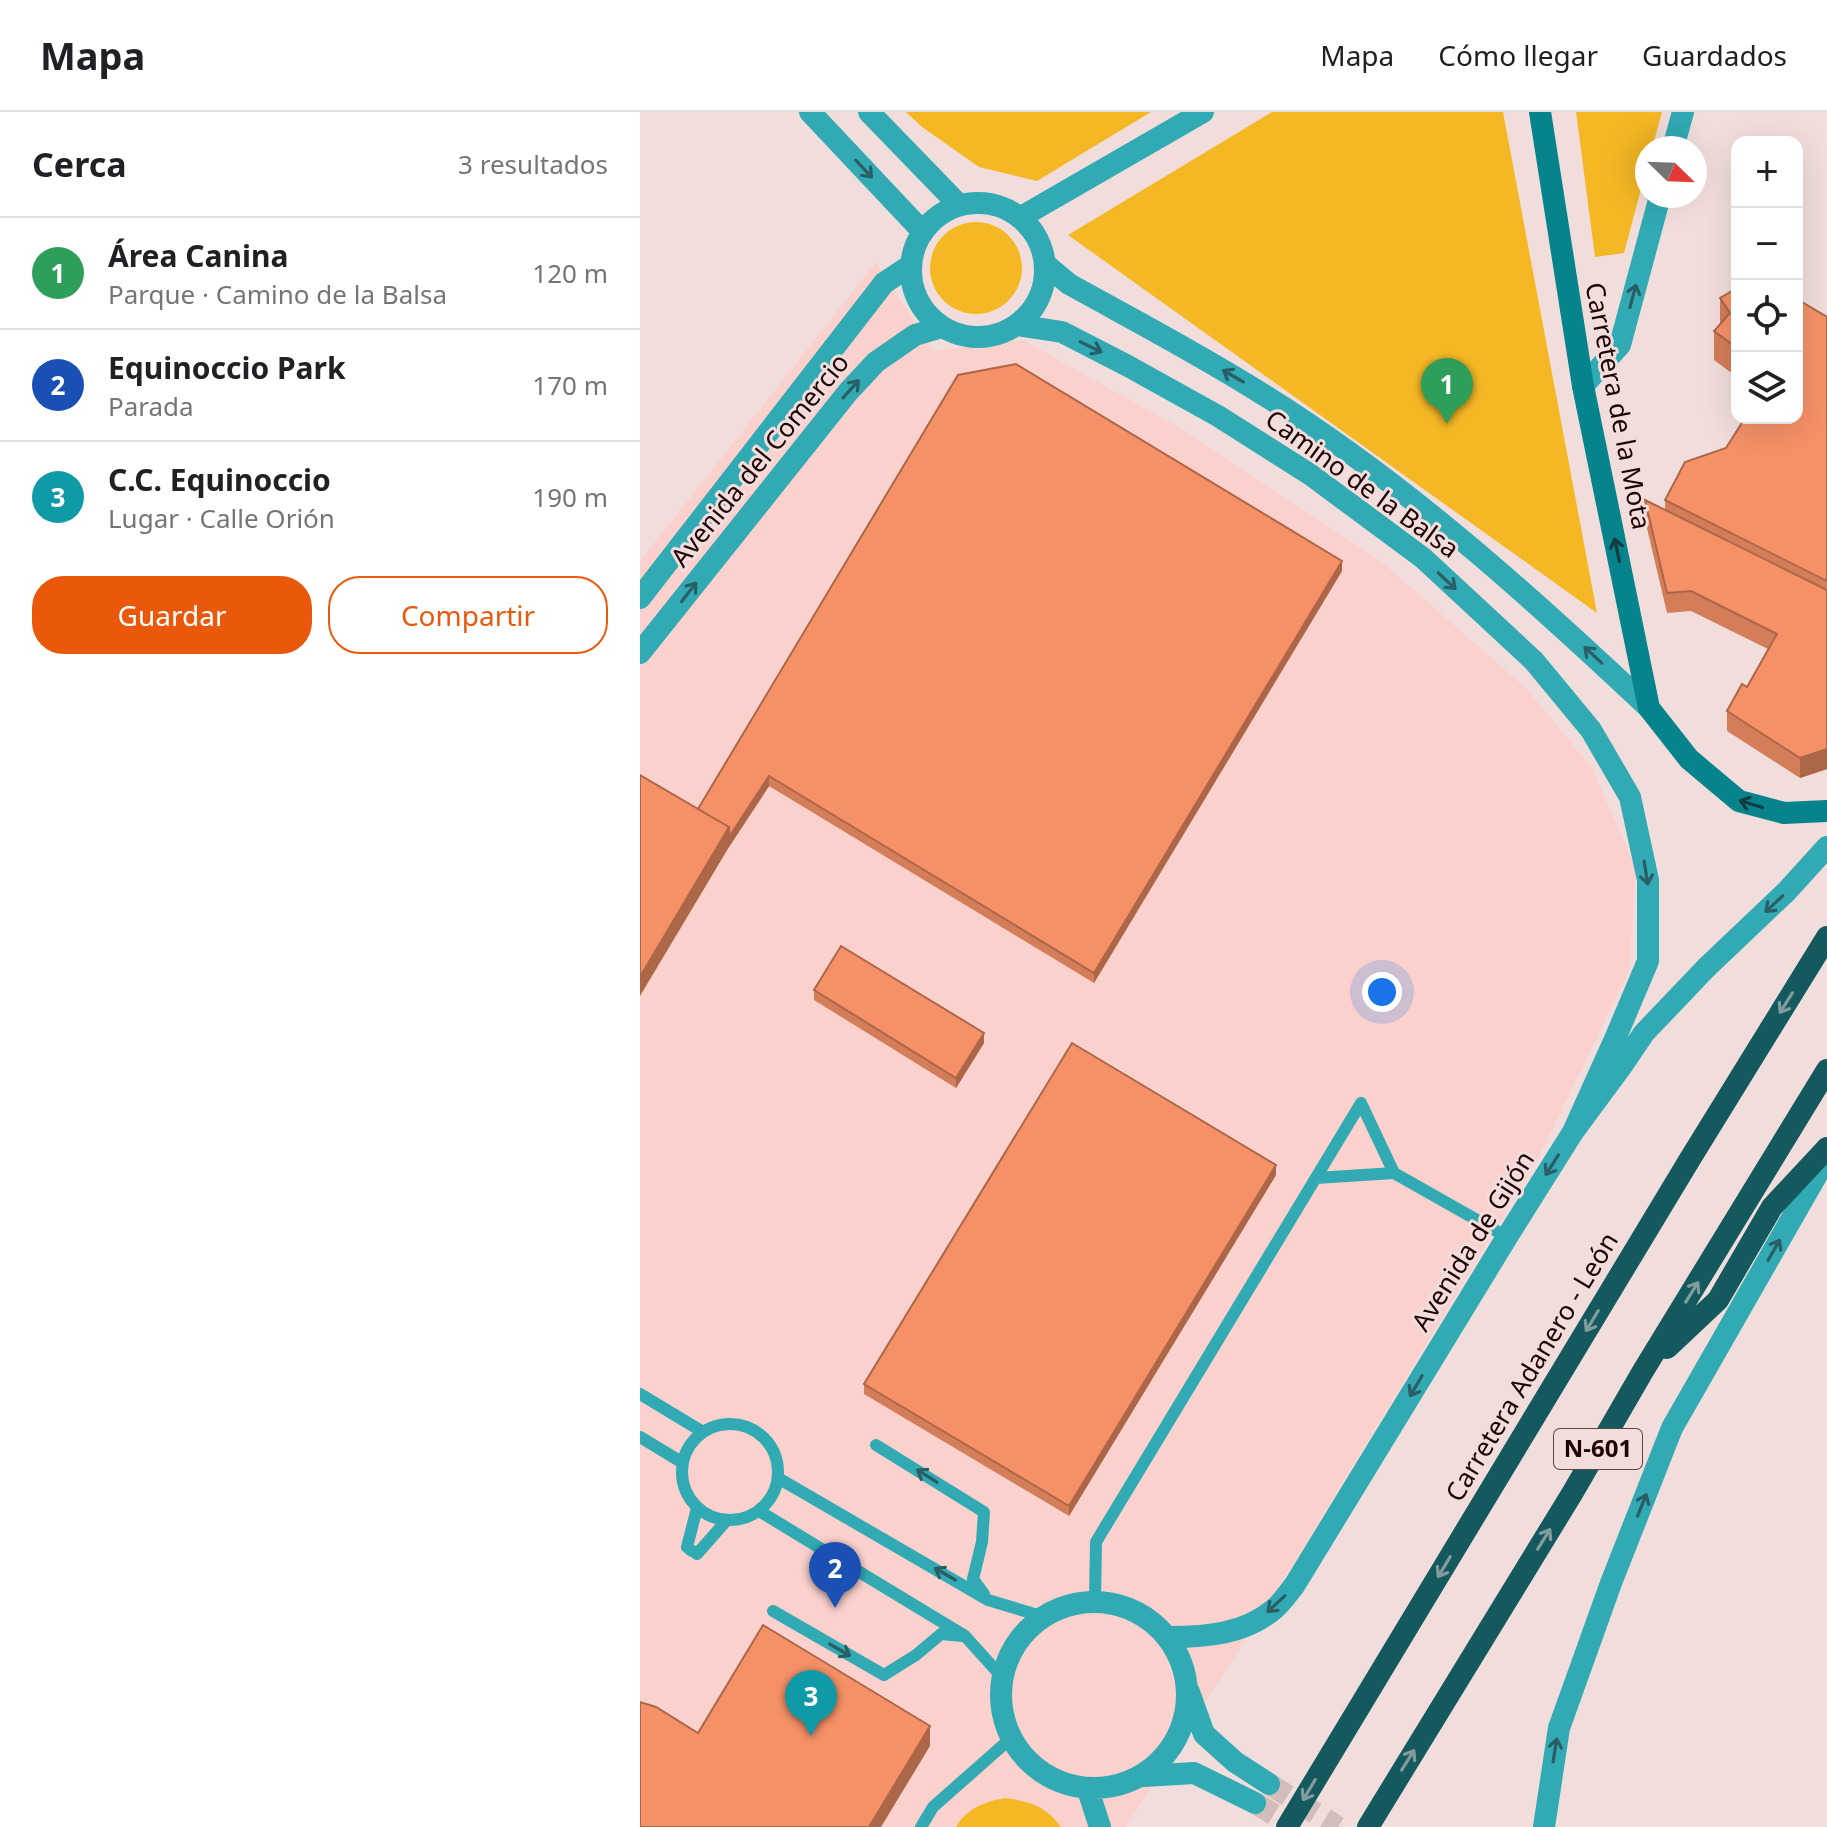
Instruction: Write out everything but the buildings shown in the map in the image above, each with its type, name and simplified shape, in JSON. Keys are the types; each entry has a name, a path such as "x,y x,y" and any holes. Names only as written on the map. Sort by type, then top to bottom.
{"highway":[{"name":"Carretera Adanero - León","path":"1287,1827 1827,937"},
{"name":"N-601","path":"1368,1827 1827,1070"},
{"path":"1643,1371 1718,1300 1772,1207 1827,1148"}],"main road":[{"name":"Carretera de la Mota","path":"1540,112 1583,386 1649,708"},
{"path":"1649,708 1689,759 1739,801 1784,813 1827,811"}],"street":[{"path":"810,112 923,232"},
{"path":"869,112 959,205"},
{"path":"1021,217 1203,112"},
{"path":"1676,136 1683,112"},
{"path":"991,204 1021,217 1041,246 1045,264 1039,298 1017,325 999,334 980,337 960,335 942,327 928,315 912,283 911,265 923,232 938,216 959,205 991,204"},
{"path":"1583,386 1620,345 1657,208"},
{"name":"Camino de la Balsa","path":"1045,264 1069,284 1265,395 1353,456 1448,527 1568,631 1649,708"},
{"name":"Avenida del Comercio","path":"640,598 884,283 911,265"},
{"name":"Camino de la Balsa","path":"1017,325 1062,332 1218,416 1311,475 1423,558 1534,661 1591,730 1630,797 1648,880 1648,961 1573,1132"},
{"name":"Avenida del Comercio","path":"640,653 848,392 876,362 915,335 942,327"},
{"name":"Avenida de Gijón","path":"1170,1637 1206,1637 1242,1628 1274,1610 1294,1586 1573,1132 1653,1023 1786,892 1827,847"},
{"path":"1544,1827 1559,1728 1611,1583 1672,1428 1827,1157"},
{"path":"1255,1803 1194,1773 1144,1776 1088,1790 1037,1771 1010,1739 1001,1676 1014,1645 1041,1616 1095,1600 1135,1609 1170,1637 1204,1734 1235,1762 1269,1784"},
{"path":"1144,1776 1177,1742 1189,1691"},
{"path":"1088,1790 1100,1827"}],"lane":[{"path":"1095,1600 1096,1542 1361,1103 1394,1173"},
{"path":"1316,1178 1394,1173 1507,1237"},
{"path":"640,1394 703,1432"},
{"path":"733,1424 748,1427 760,1434 771,1447 777,1462 778,1478 768,1502 759,1511 744,1518 727,1520 711,1517 697,1508 687,1495 683,1463 694,1440 703,1432 733,1424"},
{"path":"640,1437 683,1463"},
{"path":"876,1445 984,1512 982,1542 973,1579 988,1600"},
{"path":"778,1478 988,1600 1041,1616"},
{"path":"697,1508 687,1547 695,1552 727,1520"},
{"path":"759,1511 965,1636 1001,1676"},
{"path":"773,1611 884,1675 916,1655 941,1634 965,1636"},
{"path":"921,1827 933,1807 1010,1739"}],"shaded area":[{"path":"906,112 1151,112 1037,181 979,167"},
{"path":"1272,112 1503,112 1597,613 1068,235"},
{"path":"1576,112 1662,112 1655,136 1635,136 1636,208 1624,253 1595,257"},
{"path":"976,222 993,226 1008,236 1018,251 1022,268 1018,285 1008,300 993,310 976,314 959,310 944,300 934,285 930,268 934,251 944,236 959,226"},
{"path":"876,262 933,351 1023,340 1180,428 1382,562 1527,689 1592,768 1636,869 1629,971 1538,1159 1292,1566 1126,1827 640,1827 640,561"},
{"path":"1005,1798 1036,1806 1061,1827 956,1827 965,1815 977,1807"}],"tunnel":[{"path":"1269,1784 1338,1827"},
{"path":"1255,1803 1295,1827"}],"place":[{"name":"Área Canina","path":"1447,424"},
{"name":"Equinoccio Park","path":"835,1608"},
{"name":"C.C. Equinoccio","path":"811,1736"}]}
